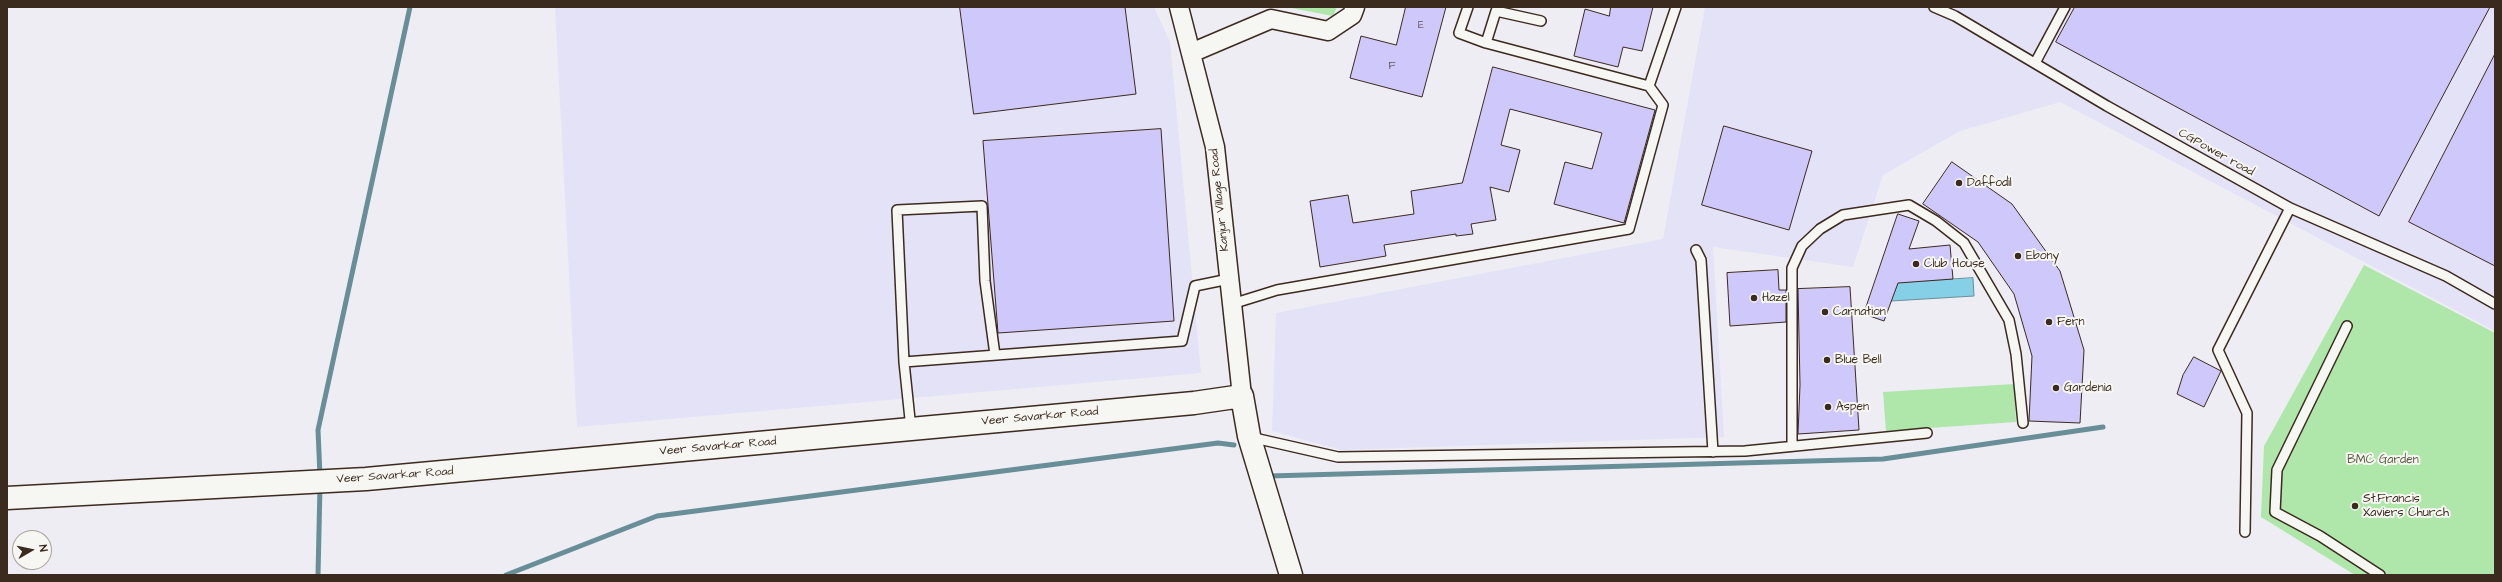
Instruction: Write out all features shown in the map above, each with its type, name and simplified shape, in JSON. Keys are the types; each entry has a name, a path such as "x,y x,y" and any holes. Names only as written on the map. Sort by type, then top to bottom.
{"street":[{"name":"Kanjur Village Road","path":"1179,7 1215,147 1232,304 1235,397"},
{"path":"1191,53 1272,19 1328,31 1352,15 1355,7"},
{"path":"1235,397 1249,436 1291,575"},
{"name":"Veer Savarkar Road","path":"7,498 366,479 1202,402 1235,397"}],"lane":[{"path":"1232,304 1277,290 1629,229 1663,105 1649,86 1486,43 1459,33 1468,7"},
{"path":"1649,86 1676,7"},
{"name":"CGPower road","path":"1934,7 1955,16 2107,106 2290,208 2446,276 2495,304"},
{"path":"2035,63 2065,7"},
{"path":"1486,43 1496,11 1541,21"},
{"path":"1792,446 1792,268 1802,246 1820,229 1843,215 1909,205 1936,221 1964,243 2009,320 2016,354 2023,423"},
{"path":"911,429 904,362 897,210 982,206 985,281 995,355"},
{"path":"2246,532 2247,413 2218,350 2290,208"},
{"path":"1696,250 1701,260 1713,452"},
{"path":"904,362 1182,341 1195,286 1229,279"},
{"path":"2347,326 2277,470 2275,512 2320,536 2380,575"},
{"path":"1249,436 1338,457 1745,451 1927,433"}],"shaded area":[{"path":"555,7 1154,7 1170,42 1201,373 577,427"},
{"path":"1705,7 2495,7 2495,331 2060,102 1960,131 1883,175 1853,267 1713,247 1724,437 1341,450 1272,431 1276,313 1663,239"}],"green space":[{"path":"1286,7 1337,7 1333,16"},
{"name":"BMC Garden","path":"2364,265 2495,333 2495,575 2355,575 2261,517 2264,446"},
{"path":"2014,384 2016,422 1886,431 1883,392"}],"water":[{"path":"1973,278 1974,296 1891,301 1898,283"}],"building":[{"path":"960,7 1125,7 1136,94 974,114"},
{"path":"1406,7 1446,7 1422,97 1350,78 1361,36 1396,45"},
{"path":"1611,7 1653,7 1642,51 1623,47 1618,67 1574,56 1585,9 1609,16"},
{"path":"2075,7 2490,7 2379,216 2056,42"},
{"path":"2495,54 2495,266 2409,222"},
{"path":"1493,67 1655,110 1624,223 1554,204 1565,162 1592,169 1602,133 1510,109 1501,145 1520,150 1509,192 1490,187 1496,220 1471,224 1473,234 1456,236 1456,234 1384,245 1386,256 1320,267 1310,201 1348,195 1353,223 1414,214 1411,191 1462,183"},
{"path":"1724,126 1812,151 1789,230 1702,205"},
{"path":"1161,129 1174,321 998,333 983,141"},
{"path":"1952,162 2012,204 2060,271 2084,350 2080,423 2029,421 2032,356 2014,294 1978,242 1923,204"},
{"name":"Club House","path":"1898,214 1919,221 1909,249 1950,245 1953,279 1898,283 1884,321 1864,314"},
{"name":"Hazel","path":"1778,270 1779,290 1786,290 1786,322 1730,326 1727,273"},
{"path":"1850,287 1859,430 1798,434 1800,385 1798,289"},
{"path":"2194,357 2221,371 2204,407 2177,394 2183,375"}],"waterway":[{"path":"320,476 318,430 410,7"},
{"path":"1269,476 1883,459 2103,427"},
{"path":"506,575 657,516 1218,443 1234,445"},
{"path":"318,575 320,486"}],"place":[{"name":"Daffodil","path":"1959,183"},
{"name":"Ebony","path":"2018,256"},
{"name":"Club House","path":"1916,264"},
{"name":"Hazel","path":"1754,298"},
{"name":"Carnation","path":"1825,312"},
{"name":"Fern","path":"2049,322"},
{"name":"Blue Bell","path":"1827,360"},
{"name":"Gardenia","path":"2056,388"},
{"name":"Aspen","path":"1828,407"},
{"name":"St.Francis Xaviers Church","path":"2355,506"}]}
